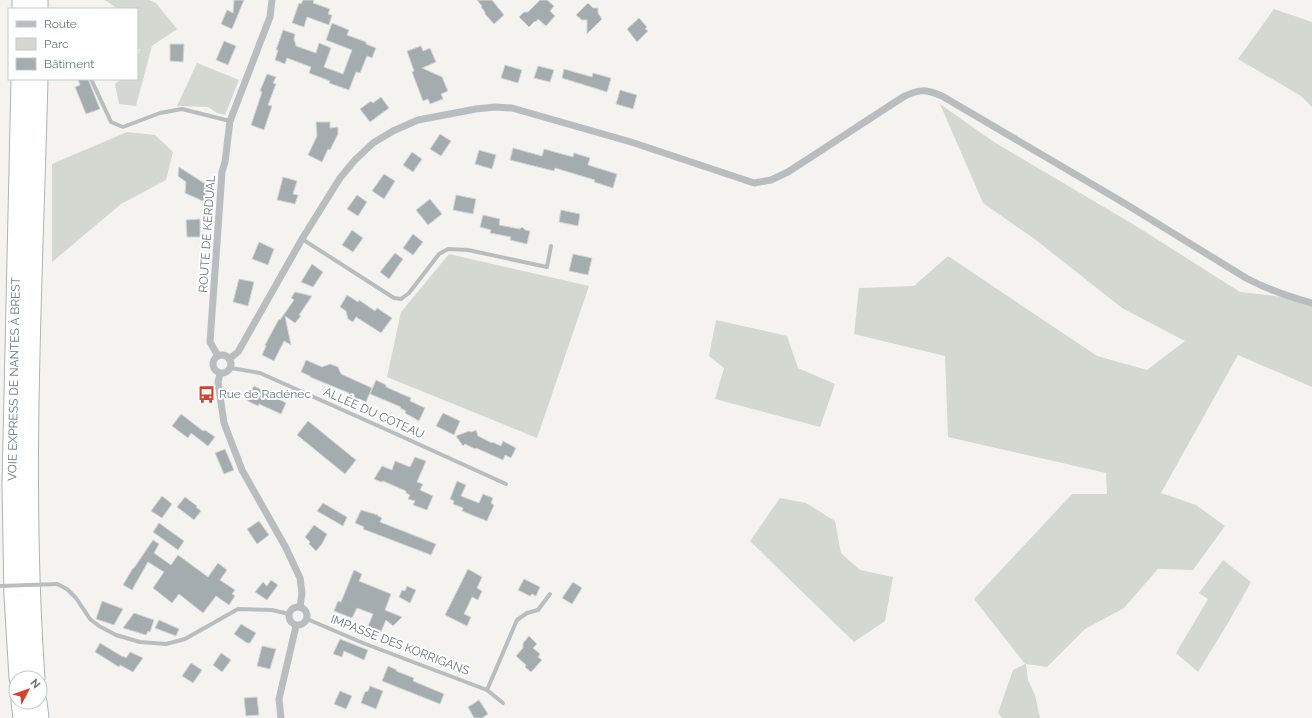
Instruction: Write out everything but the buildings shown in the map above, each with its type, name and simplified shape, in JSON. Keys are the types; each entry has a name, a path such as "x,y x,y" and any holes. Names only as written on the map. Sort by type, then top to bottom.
{"highway":[{"name":"VOIE EXPRESS DE NANTES À BREST","path":"19,670 14,596 12,485 21,80"},
{"name":"VOIE EXPRESS DE NANTES À BREST","path":"35,670 28,484 38,80"}],"street":[{"name":"ROUTE DE KERDUAL","path":"218,356 210,342 222,172 225,162 230,121 270,17 272,0"},
{"path":"91,80 111,122 123,127 160,113 182,109 230,121"},
{"path":"229,359 238,352 302,239 340,178 355,160 374,143 393,131 418,120 495,107 512,108 631,142 754,183 771,180 788,172 902,97 914,92 926,90 942,96 1124,203 1246,278 1265,288 1312,303"},
{"path":"302,239 394,298 401,299 409,293 439,254 448,249 468,250 547,267 551,246"},
{"path":"224,355 229,359 231,362 231,368 227,372 220,374 214,371 212,365 213,360 218,356 224,355"},
{"name":"ALLÉE DU COTEAU","path":"231,368 260,373 506,484"},
{"path":"220,374 218,382 224,423 242,470 286,548 300,578 302,593 300,607"},
{"path":"0,586 57,584 68,589 90,619 99,626 116,635 140,642 166,644 185,639 238,609 272,610 289,614"},
{"path":"487,690 517,620 527,613 538,610 550,594"},
{"path":"296,626 289,620 289,614 294,608 300,607"},
{"path":"296,626 304,624 307,619 306,613 300,607"},
{"name":"IMPASSE DES KORRIGANS","path":"307,619 364,643 487,690 503,703"},
{"path":"281,718 280,699 296,626"}],"green space":[{"path":"105,0 149,0 156,3 177,29 152,46 136,106 119,104 115,84 121,80 138,80 138,56 140,49 138,49 138,8 117,8"},
{"path":"1274,9 1312,22 1312,107 1301,96 1238,59"},
{"path":"197,63 239,80 225,115 217,113 208,107 177,106"},
{"path":"940,104 994,142 1136,226 1240,292 1293,298 1312,303 1312,387 1238,355 1161,493 1196,505 1225,526 1193,570 1158,569 1124,608 1085,629 1047,667 1026,664 1028,680 1035,695 1040,718 1002,718 998,713 1013,670 1025,664 974,599 1072,494 1107,494 1106,473 948,437 945,356 854,334 859,288 914,286 948,256 1097,356 1147,370 1185,341 1122,308 1036,240 983,203"},
{"path":"127,132 155,135 173,152 166,180 121,204 52,262 52,164"},
{"path":"449,254 589,286 537,438 387,377 401,312"},
{"path":"716,320 787,336 798,368 835,384 820,427 715,399 724,368 709,356"},
{"path":"780,498 806,503 835,521 841,553 860,570 893,577 885,621 854,642 750,541"},
{"path":"1223,560 1251,582 1198,672 1176,653 1208,599 1199,593"}],"place":[{"name":"Rue de Radénec","path":"206,394"}]}
